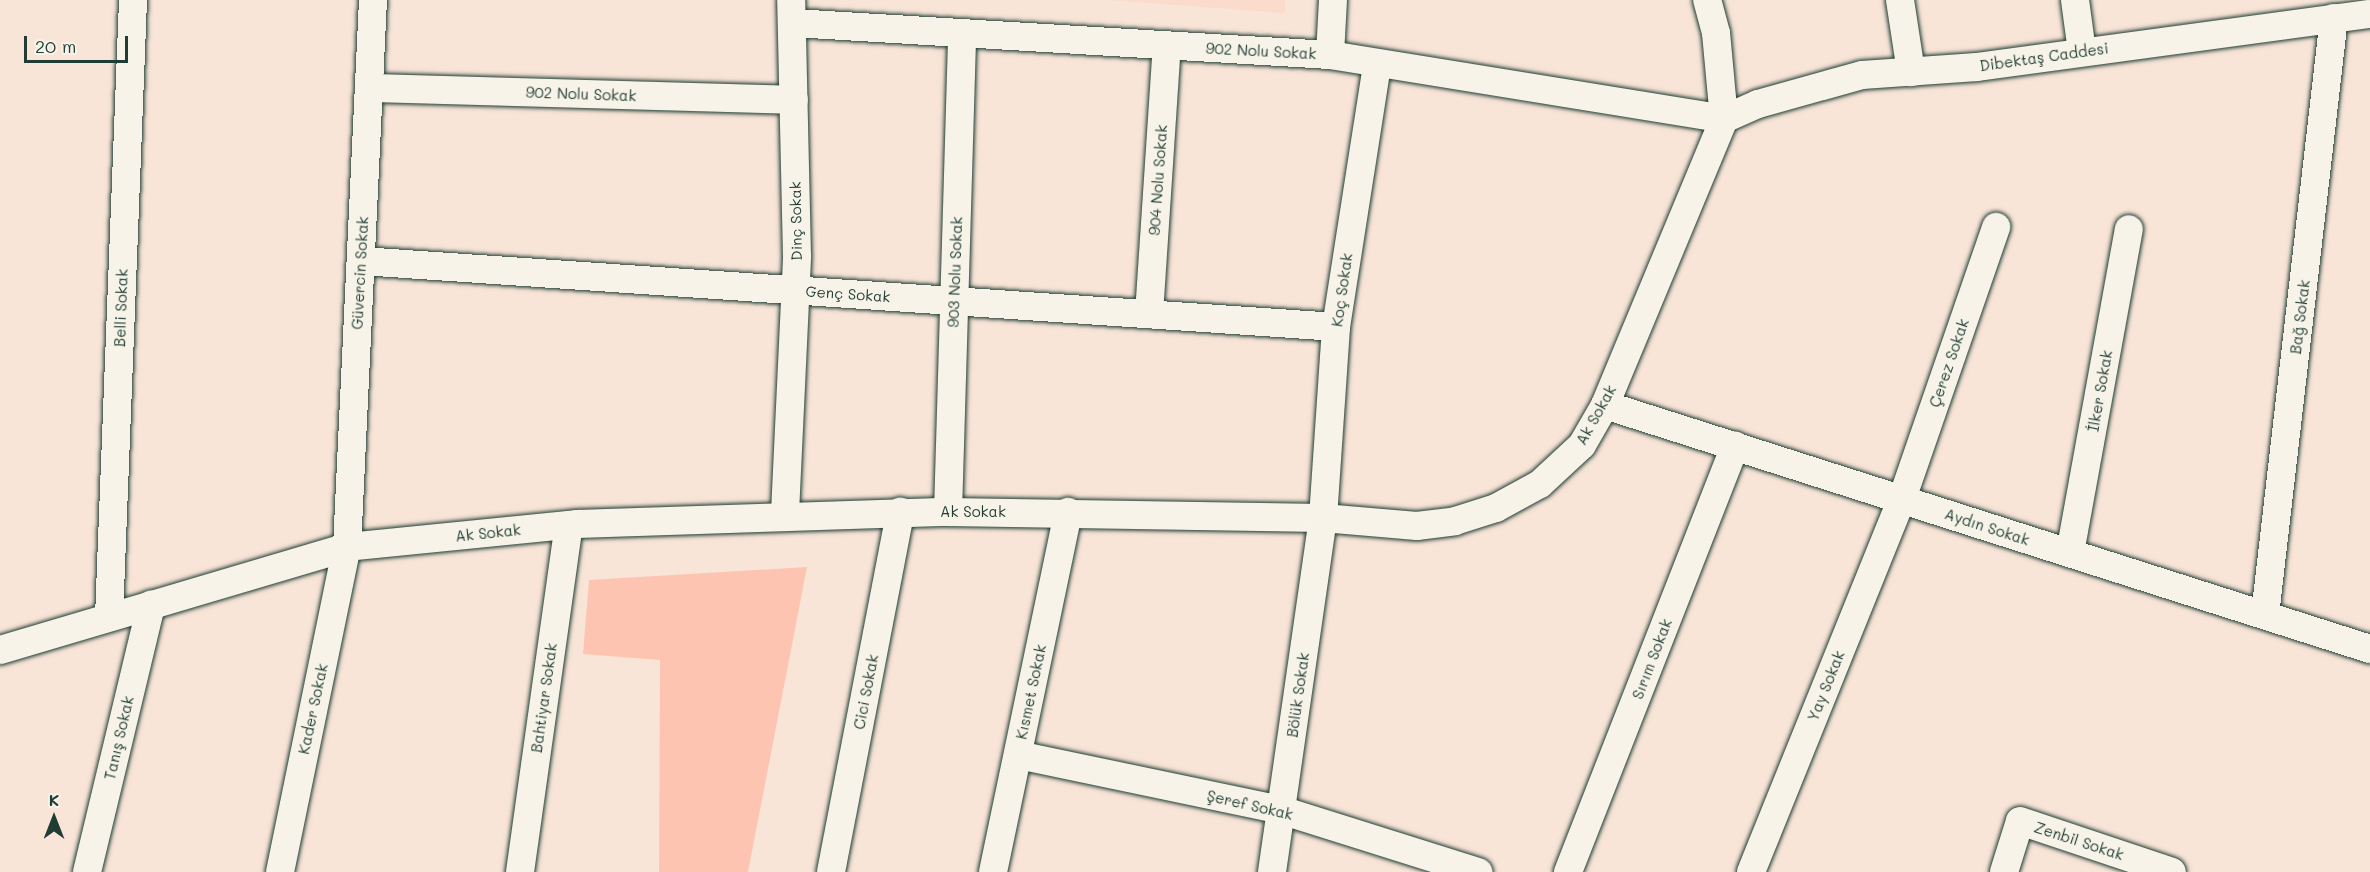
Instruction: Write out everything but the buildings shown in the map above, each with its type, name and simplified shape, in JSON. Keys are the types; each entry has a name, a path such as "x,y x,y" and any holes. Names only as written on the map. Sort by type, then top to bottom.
{"street":[{"name":"Belli Sokak","path":"109,617 133,0"},
{"name":"Güvercin Sokak","path":"347,547 373,0"},
{"path":"1330,56 1333,0"},
{"path":"1707,0 1716,33 1724,119"},
{"path":"1900,0 1911,72"},
{"path":"2075,0 2082,52"},
{"name":"902 Nolu Sokak","path":"792,11 962,33 1330,56 1724,119"},
{"name":"Dinç Sokak","path":"785,513 796,290 792,11"},
{"name":"Dibektaş Caddesi","path":"1724,119 1828,82 2082,52 2370,14"},
{"name":"Bağ Sokak","path":"2265,615 2334,18"},
{"name":"903 Nolu Sokak","path":"948,512 962,33"},
{"name":"904 Nolu Sokak","path":"1149,314 1167,46"},
{"name":"Koç Sokak","path":"1323,518 1336,327 1377,64"},
{"name":"902 Nolu Sokak","path":"369,88 794,100"},
{"name":"Ak Sokak","path":"0,650 347,547 569,525 785,513 900,512 1068,512 1323,518 1417,526 1455,521 1496,508 1540,484 1582,445 1605,405 1724,119"},
{"name":"Çerez Sokak","path":"1902,499 1996,227"},
{"name":"İlker Sokak","path":"2070,553 2129,230"},
{"name":"Genç Sokak","path":"361,261 1336,327"},
{"name":"Aydın Sokak","path":"1605,405 2370,649"},
{"name":"Sırım Sokak","path":"1568,872 1735,446"},
{"name":"Yay Sokak","path":"1751,872 1902,499"},
{"name":"Cici Sokak","path":"831,872 900,512"},
{"name":"Kısmet Sokak","path":"993,872 1068,512"},
{"name":"Bölük Sokak","path":"1272,872 1323,518"},
{"name":"Bahtiyar Sokak","path":"520,872 569,525"},
{"name":"Kader Sokak","path":"280,872 347,547"},
{"name":"Tanış Sokak","path":"87,872 151,605"},
{"name":"Şeref Sokak","path":"1018,755 1281,810 1444,866 1478,872"},
{"name":"Zenbil Sokak","path":"2004,872 2020,821 2172,872"}],"shaded area":[{"path":"1107,0 1285,0 1285,13"}]}
